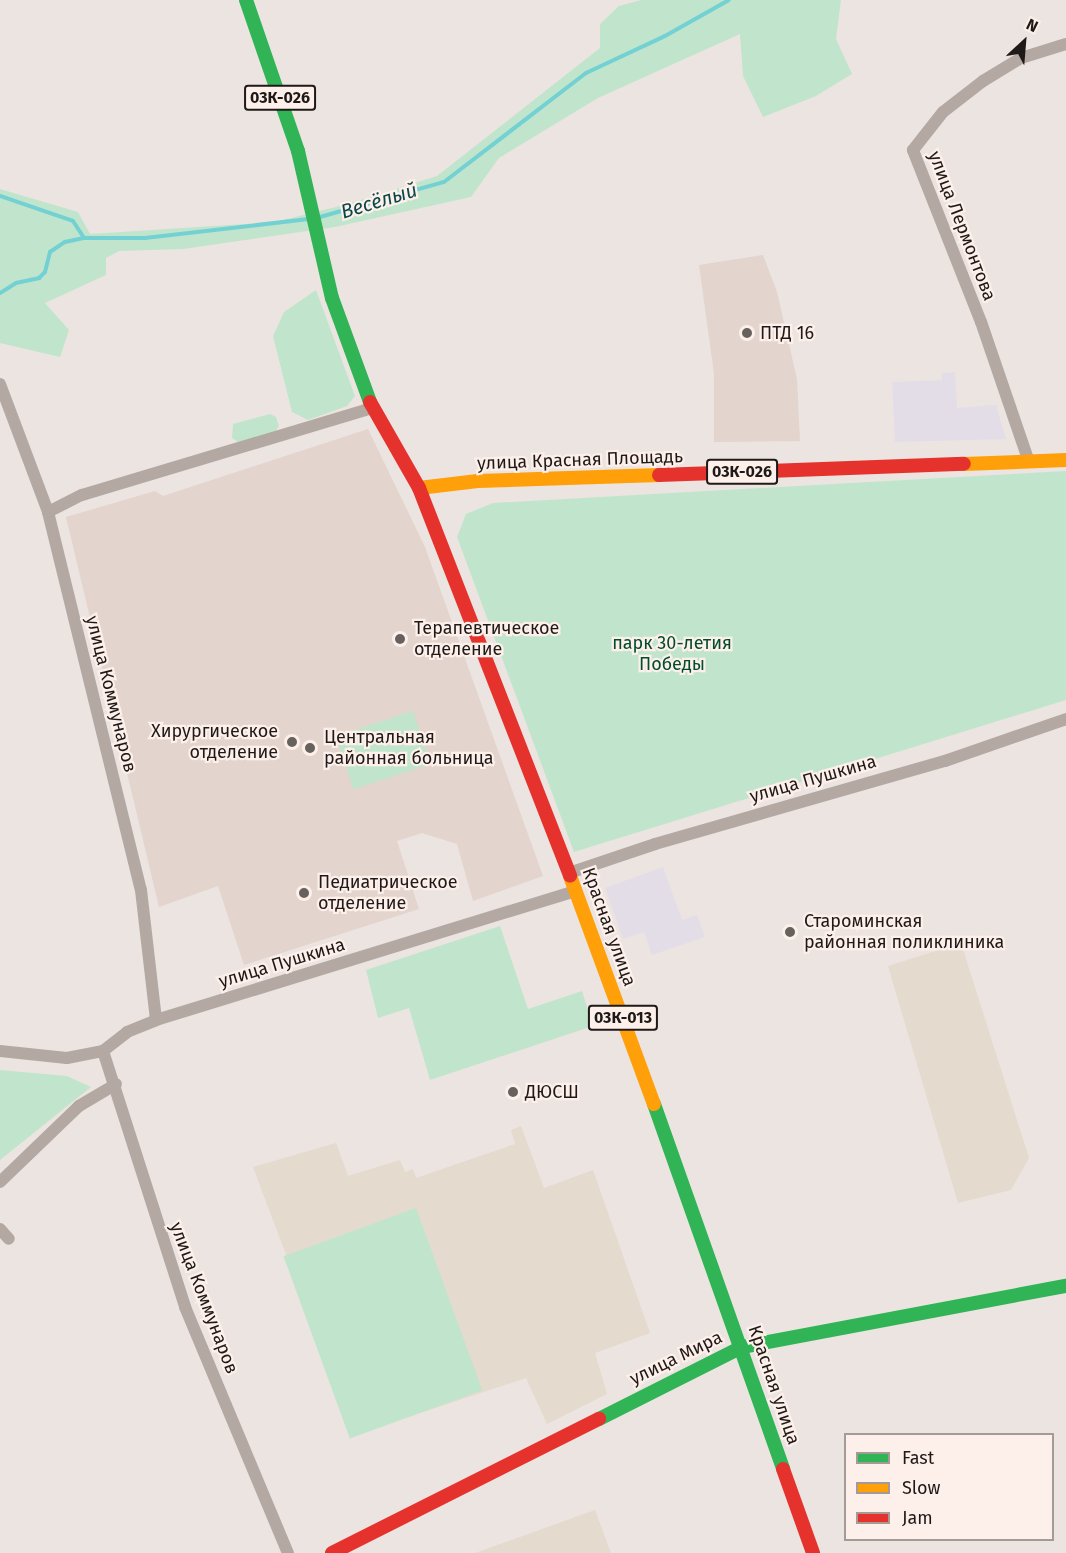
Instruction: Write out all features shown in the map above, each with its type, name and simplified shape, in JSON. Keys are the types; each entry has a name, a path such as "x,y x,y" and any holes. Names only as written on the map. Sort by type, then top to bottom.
{"main road":[{"name":"03К-026","path":"246,0 298,151 315,233 332,298 372,408 419,488"},
{"name":"улица Красная Площадь","path":"419,488 478,481 1066,460"},
{"name":"Красная улица","path":"419,488 570,873 742,1347 813,1553"},
{"name":"улица Мира","path":"332,1553 742,1347 1066,1286"}],"street":[{"name":"улица Лермонтова","path":"1029,462 981,322 913,150 943,112 983,81 1021,57 1066,44"},
{"name":"улица Коммунаров","path":"0,384 48,512 141,890 156,1020"},
{"path":"48,512 82,495 372,408"},
{"name":"улица Пушкина","path":"570,873 655,843 945,761 1066,719"},
{"name":"улица Пушкина","path":"0,1051 67,1058 103,1051 127,1032 156,1020 576,891"},
{"name":"улица Коммунаров","path":"103,1051 116,1084 163,1247 288,1553"},
{"path":"0,1182 79,1106 116,1084"},
{"path":"0,1229 9,1239"}],"shaded area":[{"name":"ПТД 16","path":"763,255 777,292 797,379 800,441 714,442 714,374 699,265"},
{"path":"955,372 957,408 996,405 1006,439 895,442 892,382 942,380 942,373"},
{"name":"Центральная районная больница","path":"368,429 425,547 543,876 473,901 457,844 422,833 397,841 419,909 244,965 218,886 159,907 66,517 155,491 163,496"},
{"path":"663,867 682,920 697,915 705,937 652,955 644,932 623,939 605,888"},
{"path":"961,943 1029,1158 1011,1190 958,1203 888,966"},
{"path":"521,1126 544,1188 593,1170 650,1333 595,1353 607,1394 547,1424 526,1378 354,1435 253,1167 336,1143 348,1176 400,1160 405,1172 413,1169 416,1178 515,1144 511,1130"},
{"path":"595,1510 611,1553 475,1553"}],"green space":[{"path":"641,0 841,0 836,39 852,74 816,96 763,117 743,76 740,34 598,98 499,158 471,197 335,227 183,249 119,251 106,258 106,275 45,303 69,330 60,357 0,343 0,189 78,212 90,234 275,222 348,204 437,176 600,48 600,24 619,6"},
{"path":"316,290 355,396 347,406 308,420 292,412 273,336 284,312"},
{"path":"270,414 276,417 279,426 275,432 238,442 232,438 233,424"},
{"name":"парк 30-летия Победы","path":"1066,471 1066,700 574,852 457,537 466,514 493,503"},
{"path":"413,711 430,764 353,789 336,736"},
{"path":"500,926 528,1009 582,991 593,1026 430,1080 409,1008 378,1018 366,970"},
{"path":"0,1070 67,1076 91,1087 0,1160"},
{"path":"416,1208 482,1390 350,1439 284,1256"}],"waterway":[{"name":"Весёлый","path":"320,217 444,182 586,73 665,36 729,0"},
{"path":"0,196 73,221 84,238"},
{"name":"Весёлый","path":"0,293 16,283 39,278 45,272 50,252 65,242 84,238 145,238 309,219"}],"traffic: fast":[{"path":"246,0 298,151 332,298 370,402"},
{"path":"654,1104 783,1469"},
{"path":"599,1419 742,1347 1066,1286"}],"traffic: slow":[{"path":"964,464 1066,460"},
{"path":"419,488 478,481 659,475"},
{"path":"570,876 654,1104"}],"traffic: jam":[{"path":"370,402 419,488 570,876"},
{"path":"659,475 964,464"},
{"path":"332,1553 599,1419"},
{"path":"783,1469 813,1553"}],"place":[{"name":"ПТД 16","path":"747,333"},
{"name":"Терапевтическое отделение","path":"400,639"},
{"name":"Хирургическое отделение","path":"292,742"},
{"name":"Центральная районная больница","path":"310,748"},
{"name":"Педиатрическое отделение","path":"304,893"},
{"name":"Староминская районная поликлиника","path":"790,932"},
{"name":"ДЮСШ","path":"513,1092"}]}
